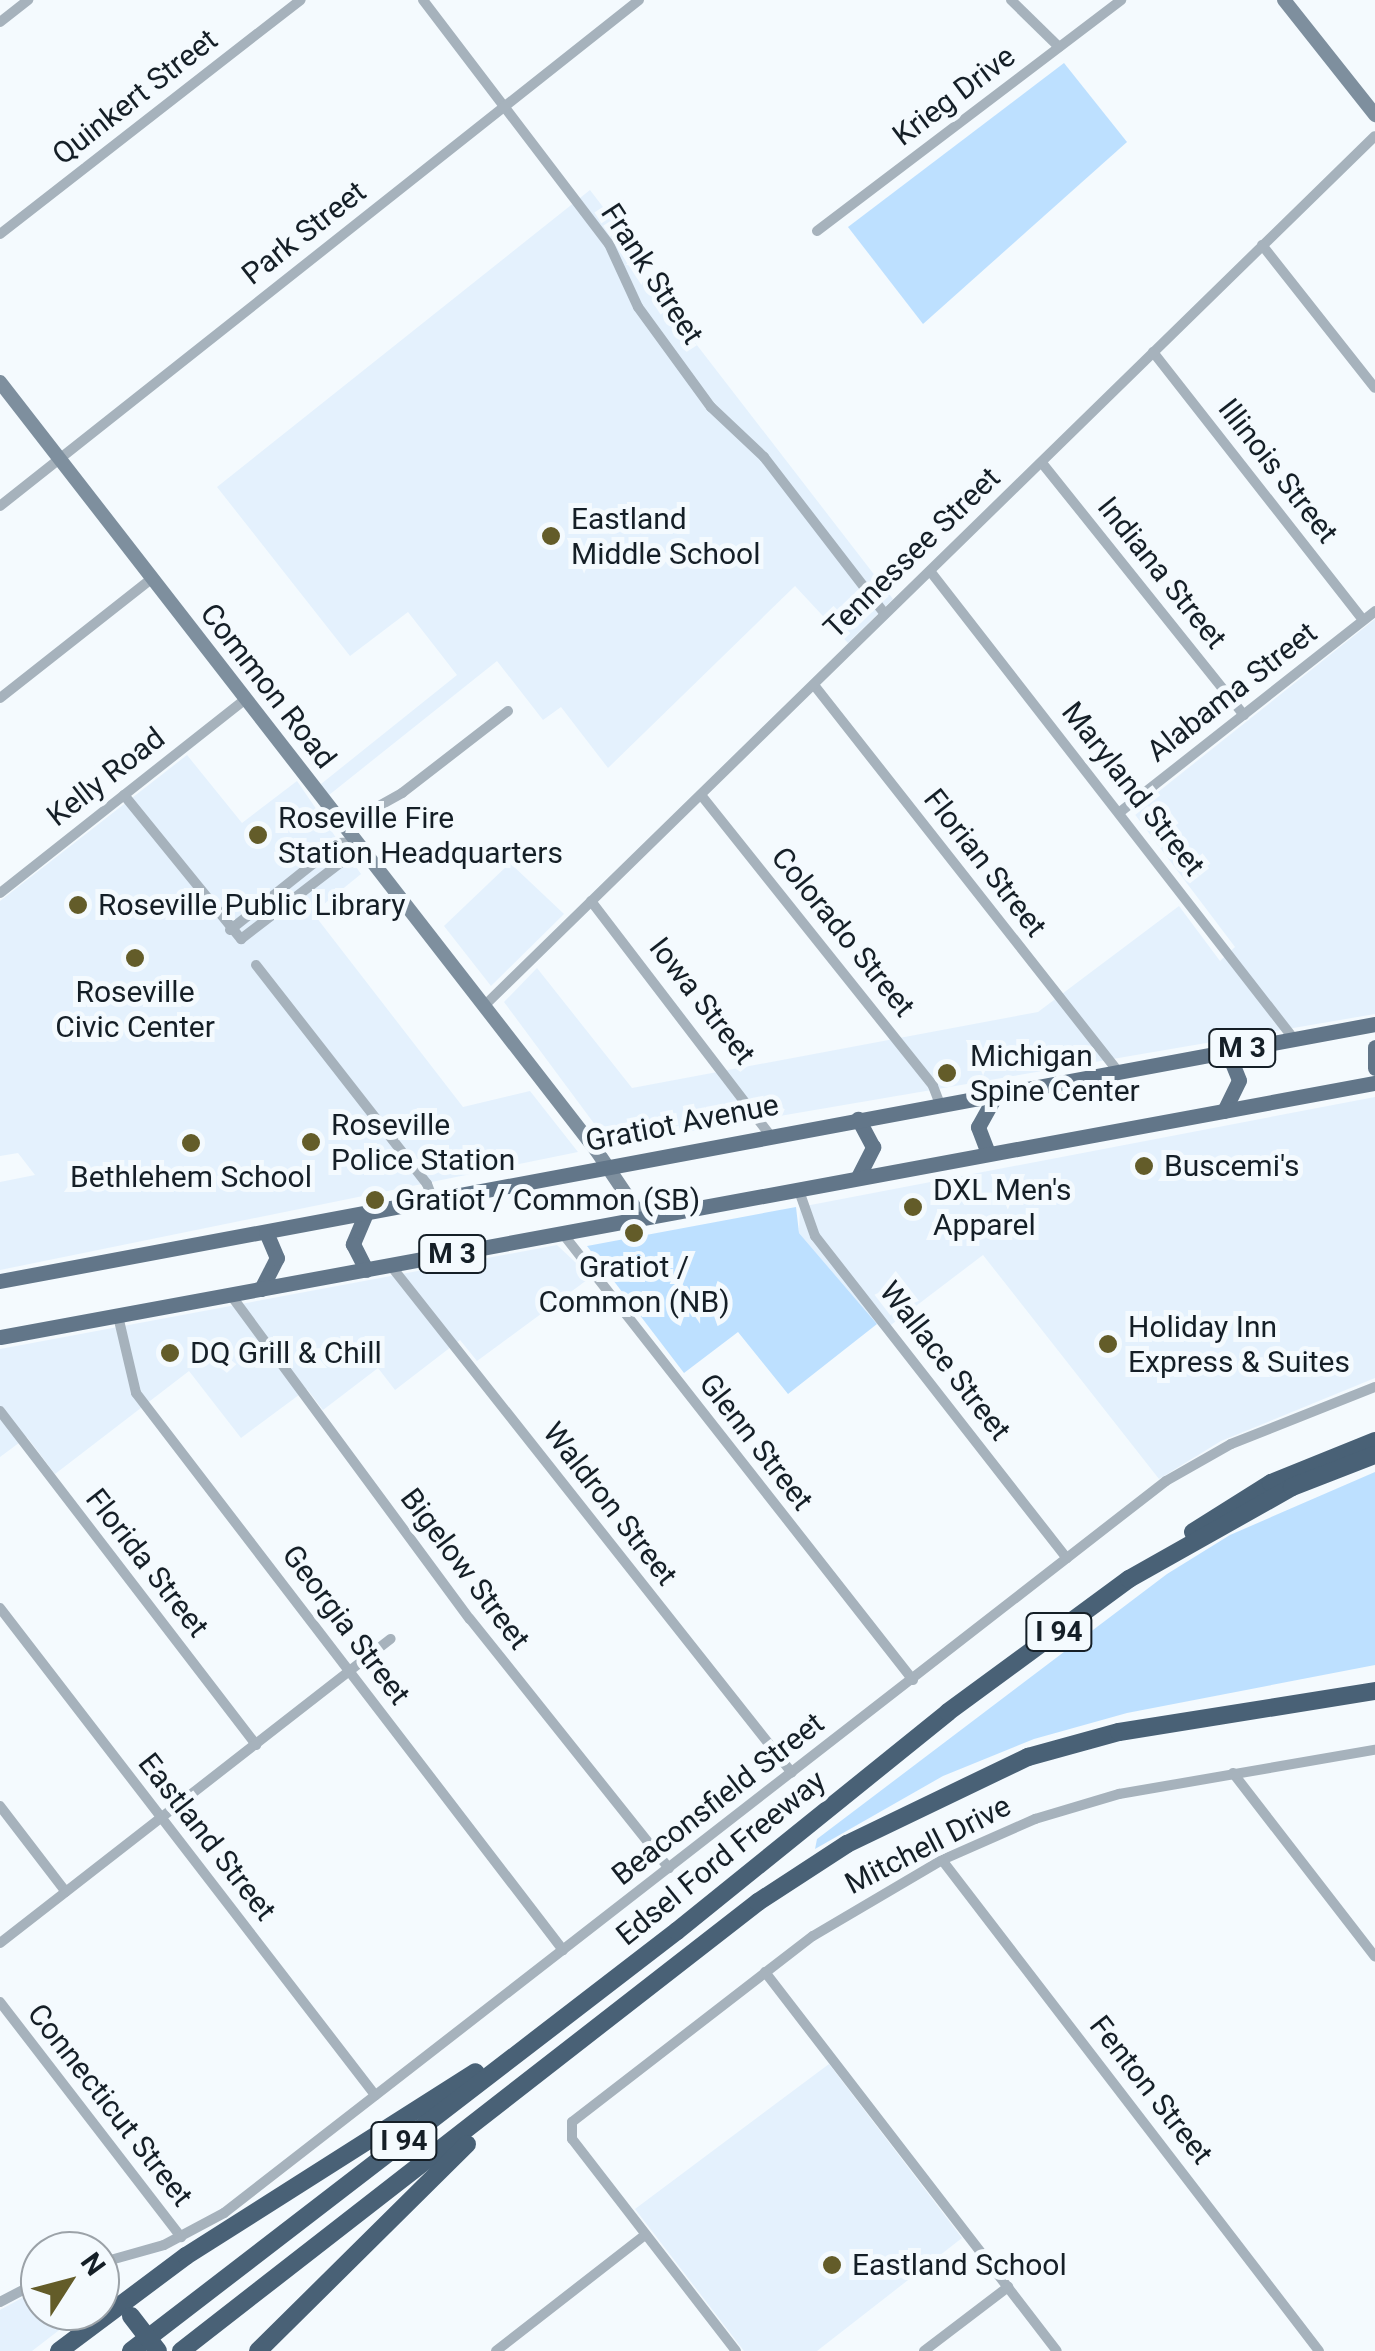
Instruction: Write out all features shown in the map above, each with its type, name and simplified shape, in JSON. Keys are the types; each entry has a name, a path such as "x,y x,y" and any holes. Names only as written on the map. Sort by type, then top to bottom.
{"highway":[{"path":"1170,1551 1214,1513 1375,1441"},
{"name":"Edsel Ford Freeway","path":"131,2351 677,1930 948,1712 1170,1551 1292,1488 1375,1456"},
{"name":"Edsel Ford Freeway","path":"182,2351 758,1902 846,1844 966,1782 1119,1732 1375,1689"},
{"path":"120,2305 445,2093 588,1986 677,1930"},
{"path":"258,2351 530,2082"},
{"path":"120,2313 131,2316 158,2351"},
{"path":"58,2351 84,2331"}],"main road":[{"name":"Gratiot Avenue","path":"0,1281 434,1202 770,1134 1375,1024"},
{"path":"1375,1048 1375,1068"},
{"path":"1224,1111 1239,1080 1227,1051"},
{"name":"M 3","path":"0,1338 1375,1084"},
{"path":"988,1153 978,1126 996,1094"},
{"path":"858,1119 873,1147 858,1177"},
{"path":"366,1213 353,1244 366,1270"},
{"path":"261,1289 277,1258 266,1232"}],"street":[{"path":"0,22 28,0"},
{"name":"Quinkert Street","path":"0,234 301,0"},
{"name":"Frank Street","path":"423,0 609,244 638,307 711,407 764,458 885,614"},
{"name":"Park Street","path":"0,506 640,0"},
{"path":"1011,0 1059,47"},
{"name":"Krieg Drive","path":"817,232 1122,0"},
{"path":"1284,0 1375,115"},
{"name":"Tennessee Street","path":"484,1006 1375,136"},
{"path":"1262,245 1375,388"},
{"name":"Illinois Street","path":"1153,352 1364,620"},
{"name":"Common Road","path":"0,382 243,701 484,1006 642,1218"},
{"name":"Indiana Street","path":"1042,462 1244,715"},
{"name":"Maryland Street","path":"930,571 1294,1039"},
{"path":"0,698 150,579"},
{"name":"Alabama Street","path":"1120,812 1375,611"},
{"name":"Florian Street","path":"814,685 1118,1071"},
{"name":"Kelly Road","path":"0,893 243,701"},
{"path":"343,826 402,793 508,711"},
{"path":"124,795 230,930 339,843 356,842"},
{"name":"Colorado Street","path":"701,795 933,1086 940,1104"},
{"name":"Iowa Street","path":"591,901 770,1134"},
{"path":"256,964 428,1184 434,1202"},
{"name":"Wallace Street","path":"798,1188 815,1236 1067,1558"},
{"name":"Glenn Street","path":"563,1234 913,1680"},
{"name":"Waldron Street","path":"390,1266 792,1773"},
{"name":"Bigelow Street","path":"230,1294 470,1619 669,1868"},
{"name":"Georgia Street","path":"118,1316 136,1393 564,1950"},
{"name":"Beaconsfield Street","path":"120,2257 181,2238 224,2213 1067,1558 1213,1454 1375,1387"},
{"name":"Florida Street","path":"0,1411 256,1745"},
{"name":"Eastland Street","path":"0,1608 376,2095"},
{"path":"0,1943 391,1640"},
{"name":"Mitchell Drive","path":"645,2235 569,2128 765,1972 851,1911 942,1860 1083,1804 1233,1773 1375,1750"},
{"path":"1233,1773 1375,1958"},
{"path":"0,1806 66,1892"},
{"name":"Fenton Street","path":"942,1860 1319,2351"},
{"path":"765,1972 1057,2351"},
{"name":"Connecticut Street","path":"0,2002 181,2238"},
{"path":"496,2351 645,2235 736,2351"},
{"path":"924,2351 1008,2287"}],"shaded area":[{"path":"1064,63 1127,142 923,324 848,227"},
{"name":"Eastland Middle School","path":"590,190 639,254 632,261 893,599 848,643 795,586 608,768 561,707 543,720 497,661 329,795 321,784 457,675 408,612 350,656 217,487"},
{"path":"1375,619 1375,1014 610,1145 504,1002 537,968 632,1088 1038,1012 1179,906 1220,961 1235,947 1133,812"},
{"path":"187,755 242,823 297,781 361,874 313,913 463,1107 530,1091 578,1152 0,1270 0,1182 35,1175 18,1153 0,1156 0,901"},
{"path":"510,863 564,914 491,986 444,926"},
{"path":"1375,1097 1375,1378 1221,1441 1159,1479 983,1255 883,1331 799,1233 800,1207"},
{"path":"796,1207 799,1233 877,1324 788,1394 738,1332 684,1373 587,1246"},
{"path":"557,1245 591,1277 477,1361 460,1340 395,1390 378,1368 323,1410 307,1389 241,1438 189,1371 55,1474 27,1437 0,1457 0,1349"},
{"path":"1375,1472 1375,1665 1127,1713 1034,1739 943,1776 815,1849 817,1839 1167,1574 1230,1535"},
{"path":"829,2064 962,2238 817,2351 744,2351 635,2209"},
{"path":"20,2299 20,2331 58,2331 32,2351 0,2351 0,2310"}],"place":[{"name":"Eastland Middle School","path":"551,536"},
{"name":"Roseville Fire Station Headquarters","path":"258,835"},
{"name":"Roseville Public Library","path":"78,905"},
{"name":"Roseville Civic Center","path":"135,958"},
{"name":"Michigan Spine Center","path":"947,1073"},
{"name":"Roseville Police Station","path":"311,1142"},
{"name":"Bethlehem School","path":"191,1143"},
{"name":"Buscemi's","path":"1144,1166"},
{"name":"Gratiot / Common (SB)","path":"375,1200"},
{"name":"DXL Men's Apparel","path":"913,1207"},
{"name":"Gratiot / Common (NB)","path":"634,1233"},
{"name":"Holiday Inn Express & Suites","path":"1108,1344"},
{"name":"DQ Grill & Chill","path":"170,1353"},
{"name":"Eastland School","path":"832,2265"}]}
